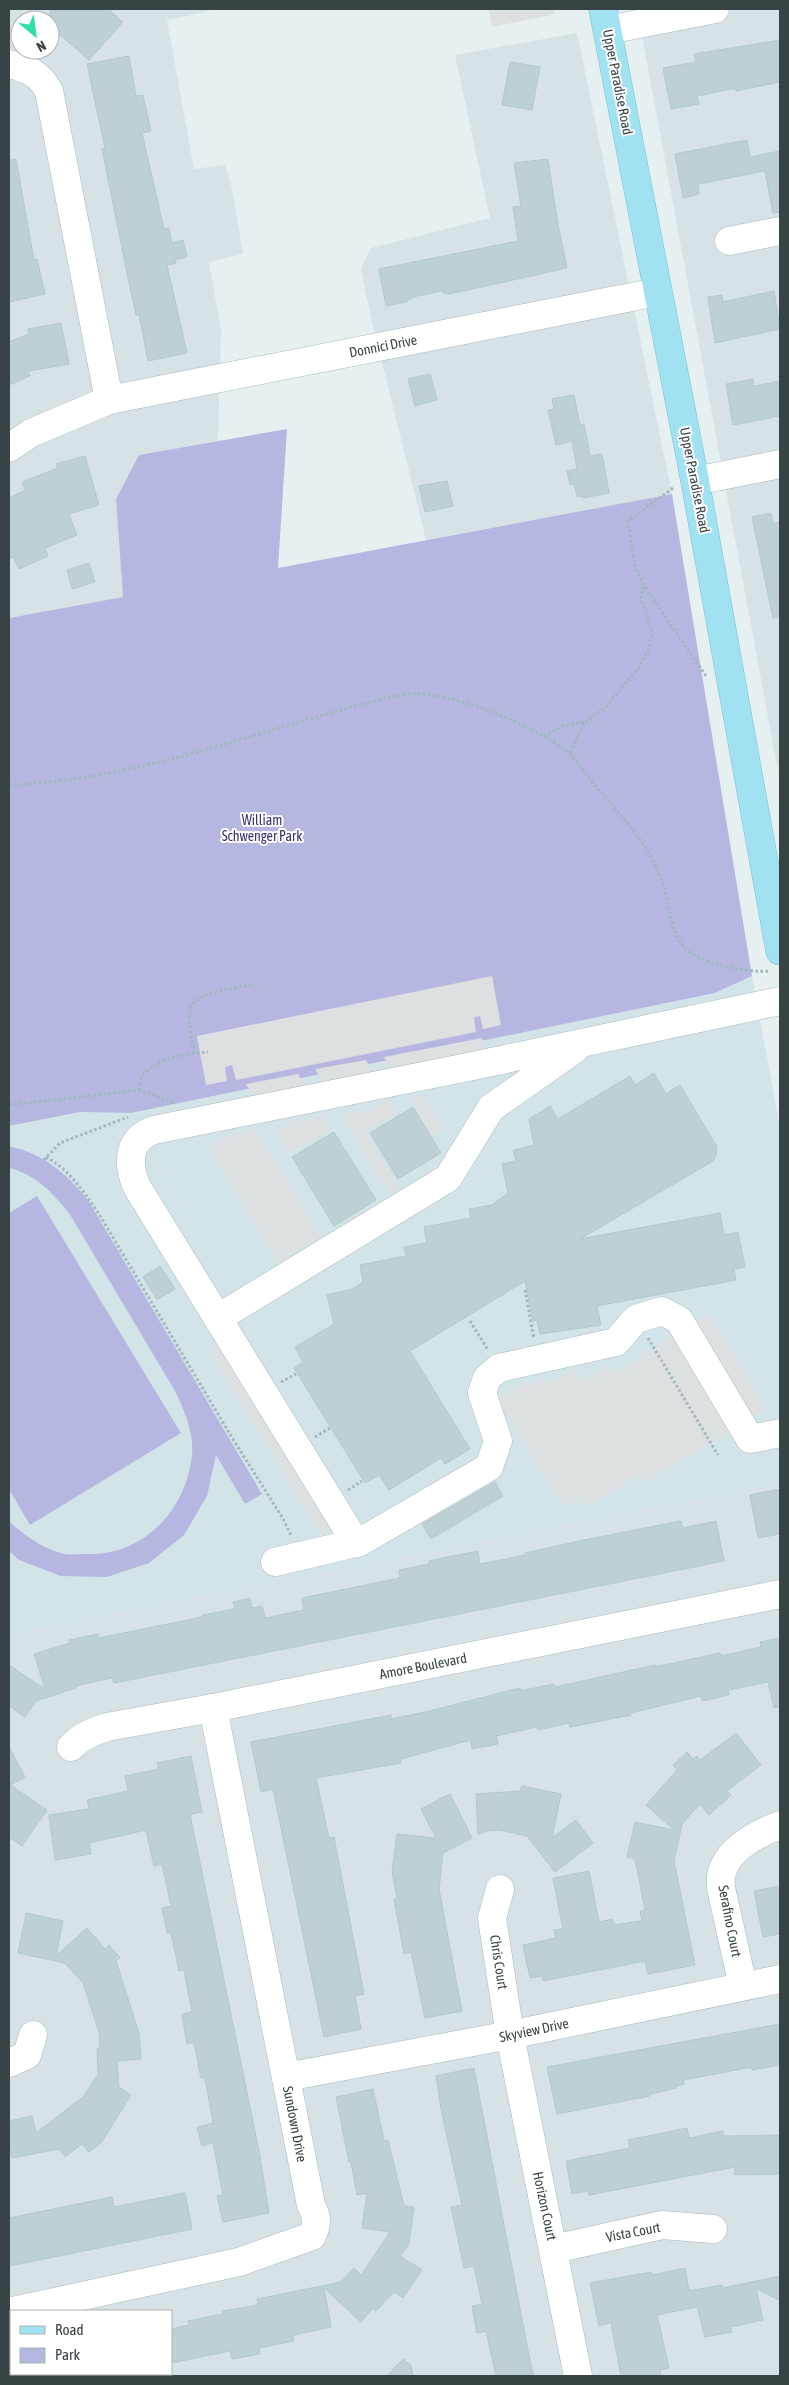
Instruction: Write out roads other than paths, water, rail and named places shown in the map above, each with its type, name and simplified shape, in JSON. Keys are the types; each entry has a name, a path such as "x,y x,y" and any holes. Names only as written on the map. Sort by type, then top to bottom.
{"main road":[{"name":"Upper Paradise Road","path":"606,19 657,292 696,481 776,961"}],"street":[{"path":"606,19 715,9"},
{"path":"9,64 31,70 42,79 49,91 109,400"},
{"path":"729,241 780,231"},
{"name":"Donnici Drive","path":"9,448 32,432 109,400 657,292"},
{"path":"696,481 780,464"},
{"path":"356,1543 137,1187 130,1166 132,1149 138,1140 147,1132 780,1001"},
{"path":"218,1318 448,1178 491,1108 584,1042"},
{"path":"285,1560 356,1543 489,1467 498,1441 482,1393 487,1378 499,1368 616,1342 636,1319 662,1311 679,1320 750,1439 780,1433"},
{"name":"Amore Boulevard","path":"71,1747 77,1740 96,1730 780,1594"},
{"name":"Sundown Drive","path":"20,2310 239,2262 312,2236 316,2227 317,2217 311,2205 213,1708"},
{"name":"Serafino Court","path":"743,1986 721,1888 722,1872 735,1852 756,1835 780,1825"},
{"name":"Chris Court","path":"500,1889 492,1918 510,2035"},
{"name":"Skyview Drive","path":"286,2078 510,2035 780,1979"},
{"path":"9,2063 26,2055 33,2035"},
{"name":"Horizon Court","path":"510,2035 578,2376"},
{"name":"Vista Court","path":"554,2249 662,2225 714,2229"}],"park label":[{"name":"William Schwenger Park","path":"262,828"}]}
